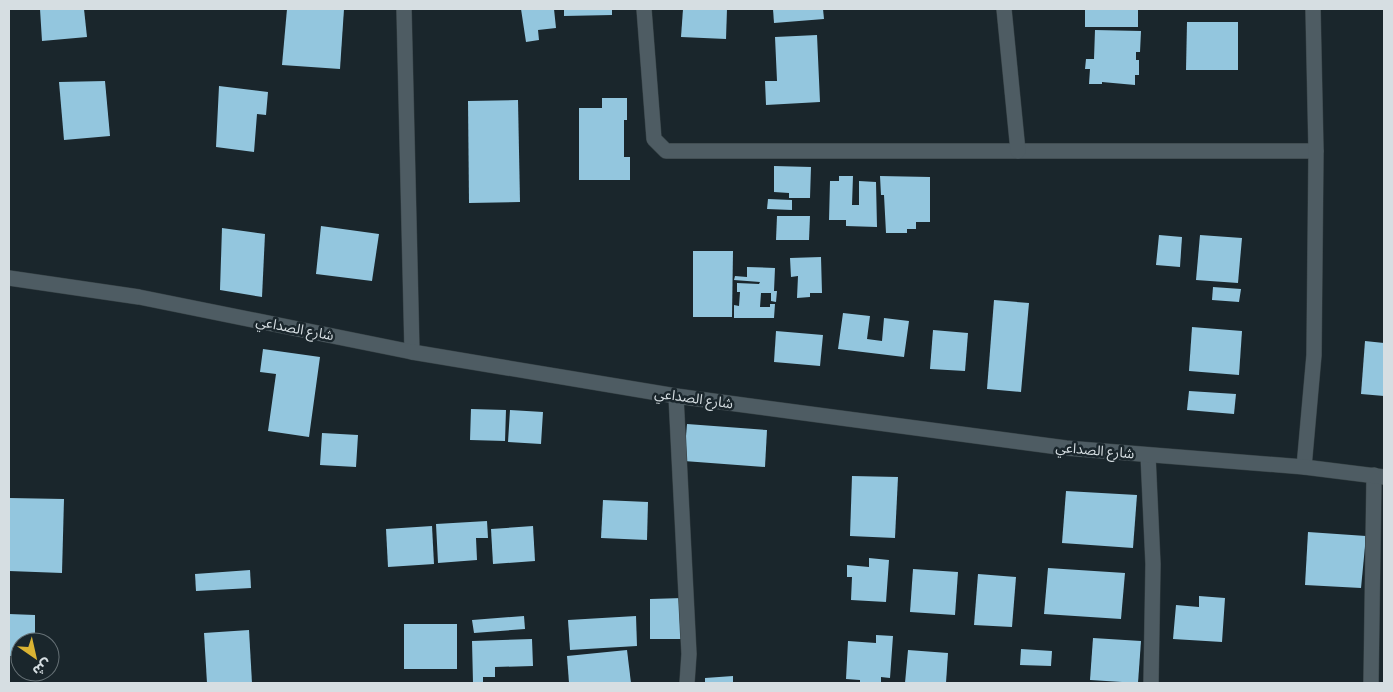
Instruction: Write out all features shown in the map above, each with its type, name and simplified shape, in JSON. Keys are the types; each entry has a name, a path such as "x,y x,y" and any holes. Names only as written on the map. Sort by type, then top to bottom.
{"street":[{"path":"404,9 412,352"},
{"path":"644,9 654,139 666,151 1316,151"},
{"path":"1004,9 1018,151"},
{"path":"1304,467 1314,355 1316,151 1313,9"},
{"name":"شارع الصداعي","path":"9,278 139,297 412,352 676,396 1066,448 1304,467 1379,476"},
{"path":"676,396 689,654 687,683"},
{"path":"1148,455 1153,564 1151,683"},
{"path":"1372,683 1379,476"}],"building":[{"path":"40,9 84,9 87,37 42,41"},
{"path":"287,9 344,9 340,69 282,65"},
{"path":"521,9 554,9 556,28 538,30 539,40 526,42"},
{"path":"564,9 612,9 612,15 564,16"},
{"path":"683,9 727,9 726,39 681,37"},
{"path":"773,9 823,9 824,19 774,23"},
{"path":"1085,9 1138,9 1138,27 1085,27"},
{"path":"1187,22 1238,22 1238,70 1186,70"},
{"path":"1095,30 1141,31 1140,52 1136,52 1136,60 1139,60 1139,75 1135,75 1135,85 1102,82 1102,84 1089,84 1090,69 1085,69 1086,59 1094,59"},
{"path":"817,35 820,102 766,105 765,81 777,81 775,37"},
{"path":"105,81 110,136 64,140 59,82"},
{"path":"219,86 268,92 266,115 257,114 254,152 216,147"},
{"path":"602,98 627,98 627,120 624,120 624,157 630,157 630,180 579,180 579,108 602,108"},
{"path":"518,100 520,202 469,203 468,101"},
{"path":"774,166 811,167 810,198 789,198 789,193 774,192"},
{"path":"839,176 853,176 852,205 859,205 859,181 876,182 877,227 846,226 846,220 829,220 830,181 839,181"},
{"path":"880,176 930,177 930,222 916,222 916,229 907,229 907,233 886,233 884,195 881,195"},
{"path":"768,199 792,200 792,210 767,209"},
{"path":"777,216 810,216 809,240 776,240"},
{"path":"321,226 379,234 372,281 316,274"},
{"path":"222,228 265,234 262,297 220,290"},
{"path":"1159,235 1182,237 1180,267 1156,265"},
{"path":"1200,235 1242,238 1238,283 1196,280"},
{"path":"693,251 733,251 732,317 693,317"},
{"path":"821,257 822,293 810,293 810,297 797,298 798,276 791,277 790,258"},
{"path":"747,267 775,268 774,291 777,291 776,302 771,301 771,293 761,293 760,307 770,307 770,304 775,304 774,318 734,318 734,305 739,306 740,292 737,292 737,283 759,284 760,282 734,280 735,276 747,277"},
{"path":"1213,287 1241,289 1239,302 1212,300"},
{"path":"994,300 1029,303 1021,392 987,389"},
{"path":"843,313 870,316 867,339 882,341 884,318 909,321 904,357 838,349"},
{"path":"1192,327 1242,331 1239,375 1189,371"},
{"path":"933,330 968,333 965,371 930,369"},
{"path":"776,331 823,335 820,366 774,362"},
{"path":"1365,341 1384,343 1384,396 1361,394"},
{"path":"263,349 320,357 309,437 268,431 276,374 260,372"},
{"path":"1189,391 1236,394 1234,414 1187,410"},
{"path":"471,409 506,410 505,441 470,440"},
{"path":"510,410 543,412 541,444 508,442"},
{"path":"687,424 767,430 765,467 684,461"},
{"path":"322,433 358,435 356,467 320,465"},
{"path":"852,476 898,477 895,538 850,536"},
{"path":"1066,491 1137,495 1133,548 1062,543"},
{"path":"9,498 64,499 62,573 9,571"},
{"path":"603,500 648,502 647,540 601,538"},
{"path":"487,521 488,538 476,538 477,560 438,563 436,524"},
{"path":"432,526 434,564 388,567 386,529"},
{"path":"533,526 535,561 493,564 491,529"},
{"path":"1308,532 1366,536 1361,588 1305,585"},
{"path":"869,558 889,560 886,602 851,600 852,577 847,577 847,565 869,567"},
{"path":"1048,568 1125,573 1121,619 1044,614"},
{"path":"913,569 958,572 955,615 910,612"},
{"path":"250,570 251,588 196,591 195,574"},
{"path":"978,574 1016,577 1012,627 974,625"},
{"path":"1199,596 1225,598 1222,642 1173,639 1176,605 1199,607"},
{"path":"683,598 683,639 650,639 650,599"},
{"path":"9,614 35,615 35,632 10,632 9,656"},
{"path":"524,616 525,629 474,633 472,620"},
{"path":"636,616 637,646 570,650 568,620"},
{"path":"404,624 457,624 457,669 404,669"},
{"path":"249,630 252,683 207,683 204,633"},
{"path":"876,635 893,636 890,678 881,677 881,683 860,683 860,680 846,679 848,641 876,643"},
{"path":"1093,638 1141,641 1138,683 1090,680"},
{"path":"532,639 533,666 495,667 495,677 483,677 483,683 473,683 472,641"},
{"path":"1021,649 1052,651 1051,666 1020,665"},
{"path":"627,650 631,683 569,683 567,656"},
{"path":"908,650 948,653 946,683 905,683"},
{"path":"733,676 733,683 705,683 705,678"}]}
